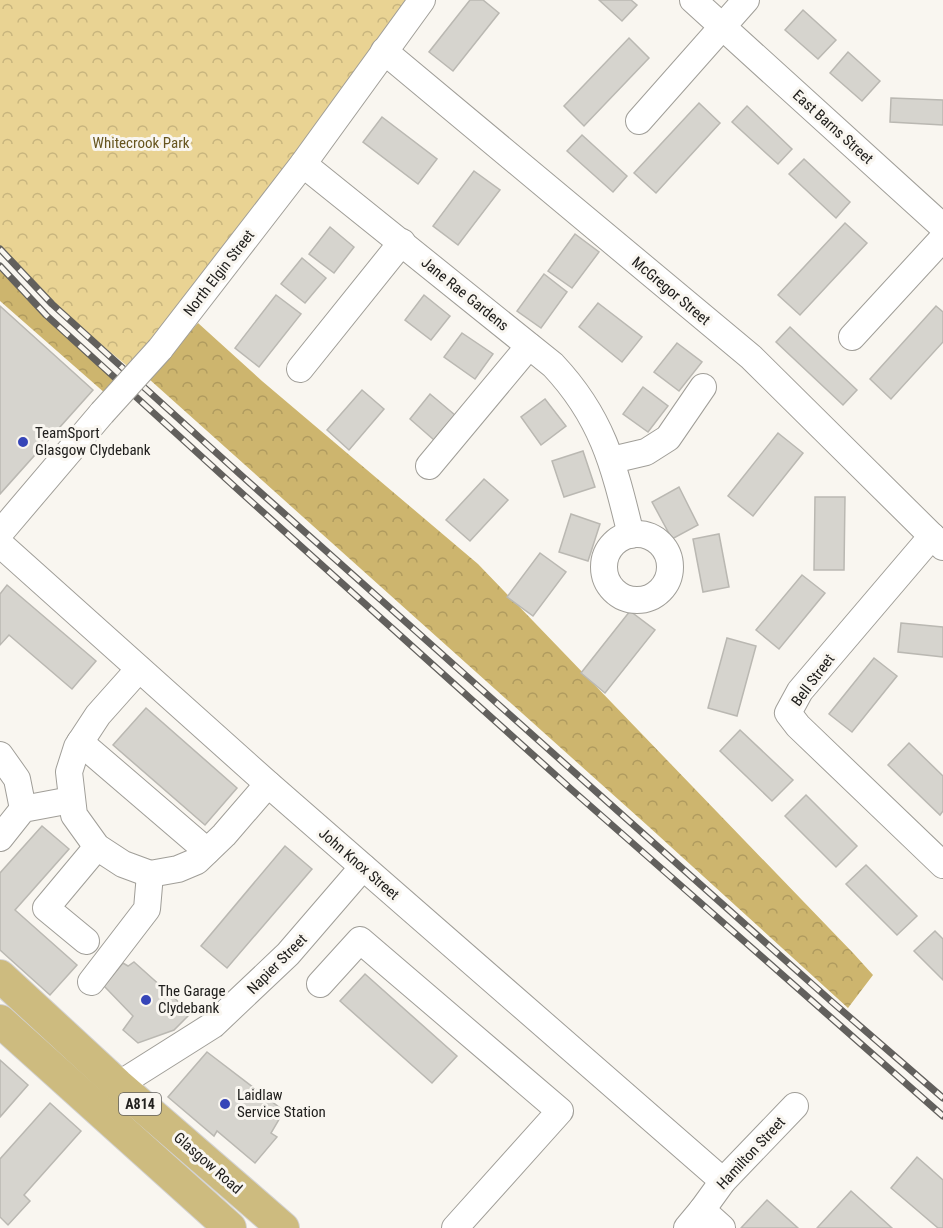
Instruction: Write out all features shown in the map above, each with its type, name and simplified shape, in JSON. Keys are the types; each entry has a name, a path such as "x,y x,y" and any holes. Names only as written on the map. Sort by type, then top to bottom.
{"main road":[{"name":"Glasgow Road","path":"0,976 118,1085 283,1228"},
{"name":"A814","path":"0,1021 230,1228"}],"street":[{"name":"North Elgin Street","path":"0,533 160,349 303,164 423,0"},
{"name":"East Barns Street","path":"693,0 943,227"},
{"path":"639,121 746,0"},
{"name":"McGregor Street","path":"384,51 751,357 938,542"},
{"name":"Jane Rae Gardens","path":"303,164 553,365 572,385 590,413 612,460 631,535"},
{"path":"852,337 943,238"},
{"path":"300,369 402,242"},
{"path":"429,466 529,346"},
{"path":"612,460 646,452 668,438 703,387"},
{"name":"Bell Street","path":"938,542 800,692 788,712 798,726 943,865"},
{"name":"John Knox Street","path":"0,544 268,784 723,1181"},
{"path":"138,669 98,715 80,742 69,772 74,814 96,847 123,864 150,874 178,869 197,861 225,835 268,784"},
{"path":"80,742 207,851"},
{"path":"0,755 17,778 23,809"},
{"path":"0,838 23,809 71,800"},
{"path":"86,941 46,908 96,847"},
{"name":"Napier Street","path":"118,1085 213,1025 288,954 363,867"},
{"path":"91,982 147,909 150,874"},
{"path":"320,984 360,940 560,1111 455,1228"},
{"name":"Hamilton Street","path":"695,1219 723,1181 795,1106"},
{"path":"695,1219 722,1228"}],"green space":[{"name":"Whitecrook Park","path":"0,0 422,0 137,374 52,304 0,249"},
{"path":"0,266 46,315 126,387 114,401 0,301"},
{"path":"198,323 262,381 478,564 854,954 873,975 848,1008 149,379"}],"building":[{"path":"470,0 483,0 499,13 453,71 429,52"},
{"path":"599,0 631,0 637,5 622,21"},
{"path":"803,10 836,40 818,59 785,30"},
{"path":"629,38 649,58 584,126 564,106"},
{"path":"848,52 880,81 862,101 830,73"},
{"path":"891,98 943,100 943,125 890,122"},
{"path":"699,103 720,123 656,193 634,173"},
{"path":"747,106 792,149 778,164 732,122"},
{"path":"382,117 437,159 418,184 363,142"},
{"path":"582,135 627,176 613,192 567,151"},
{"path":"804,159 850,202 836,218 789,174"},
{"path":"474,171 500,190 458,245 433,226"},
{"path":"845,223 867,243 800,315 778,295"},
{"path":"330,227 354,247 334,273 309,254"},
{"path":"575,234 599,252 572,288 548,271"},
{"path":"302,258 326,278 305,303 281,284"},
{"path":"544,274 567,292 541,328 517,311"},
{"path":"276,295 301,314 259,367 235,348"},
{"path":"424,295 450,316 431,340 405,320"},
{"path":"598,303 642,337 622,362 579,327"},
{"name":"TeamSport Glasgow Clydebank","path":"0,306 93,390 0,494"},
{"path":"936,306 943,312 943,342 891,399 870,379"},
{"path":"790,327 857,390 843,405 776,342"},
{"path":"462,333 493,354 475,379 444,357"},
{"path":"677,343 702,362 679,391 654,372"},
{"path":"643,387 668,406 648,432 623,414"},
{"path":"362,390 384,409 349,450 327,430"},
{"path":"430,394 455,415 434,440 410,419"},
{"path":"545,399 566,426 541,445 521,417"},
{"path":"778,433 803,453 753,516 728,496"},
{"path":"583,451 595,487 564,497 552,461"},
{"path":"484,479 508,500 470,541 446,520"},
{"path":"679,487 698,525 672,539 652,502"},
{"path":"815,497 845,497 844,570 814,570"},
{"path":"571,514 600,524 588,561 559,552"},
{"path":"719,534 729,587 703,592 693,539"},
{"path":"540,553 566,572 533,616 507,597"},
{"path":"802,575 825,593 779,649 756,630"},
{"path":"7,585 96,661 72,689 9,635 0,645 0,594"},
{"path":"630,611 655,630 605,693 581,673"},
{"path":"901,623 943,627 943,657 898,652"},
{"path":"727,638 756,646 737,716 708,708"},
{"path":"874,658 897,676 852,732 829,714"},
{"path":"146,708 237,788 205,825 113,745"},
{"path":"740,730 793,780 772,801 720,751"},
{"path":"909,743 943,776 943,811 940,815 888,765"},
{"path":"806,795 857,846 836,867 785,816"},
{"path":"42,826 69,849 15,910 77,965 50,995 0,950 0,873"},
{"path":"285,846 312,869 227,968 201,946"},
{"path":"866,865 917,916 897,935 846,884"},
{"path":"935,931 943,939 943,980 914,951"},
{"name":"The Garage Clydebank","path":"134,962 191,1013 174,1030 138,1043 123,1030 133,1016 104,986 123,963 128,966"},
{"path":"365,974 457,1056 432,1083 340,1001"},
{"name":"Laidlaw Service Station","path":"207,1052 284,1111 271,1133 277,1137 255,1163 217,1131 214,1136 168,1097"},
{"path":"0,1060 28,1085 0,1117"},
{"path":"50,1103 81,1131 24,1195 30,1201 8,1225 0,1217 0,1159"},
{"path":"917,1157 943,1180 943,1228 938,1228 891,1188"},
{"path":"851,1191 892,1228 817,1228"},
{"path":"767,1200 798,1228 741,1228"}],"railway":[{"path":"0,249 52,304 242,476 943,1098"},
{"path":"0,266 46,315 235,487 572,790 943,1116"}],"place":[{"name":"TeamSport Glasgow Clydebank","path":"23,442"},
{"name":"The Garage Clydebank","path":"146,1000"},
{"name":"Laidlaw Service Station","path":"225,1104"}]}
